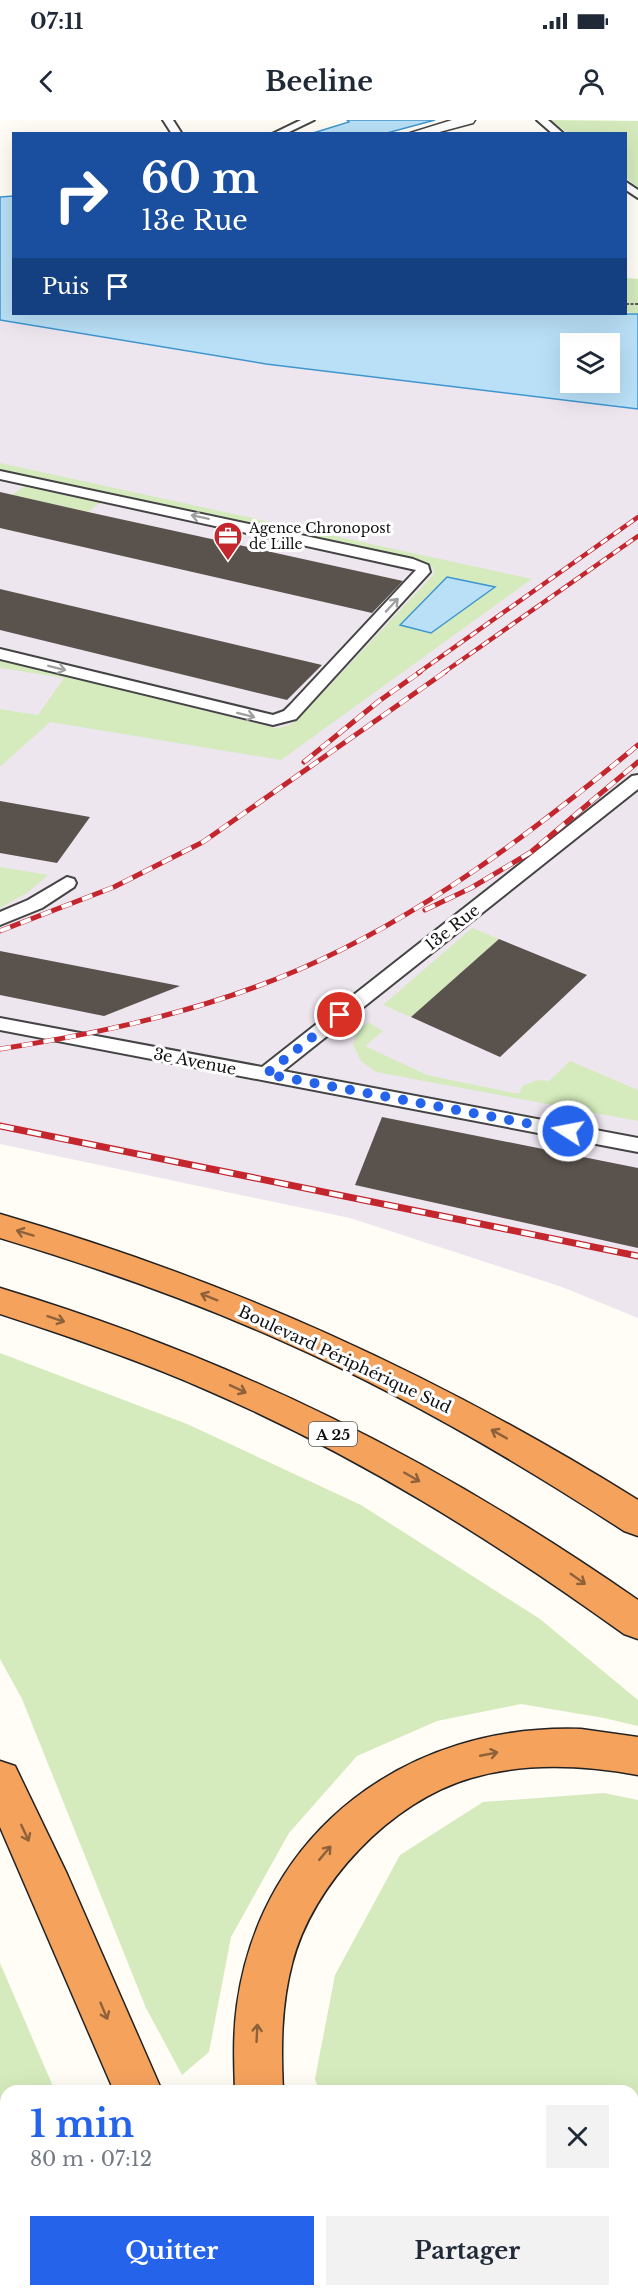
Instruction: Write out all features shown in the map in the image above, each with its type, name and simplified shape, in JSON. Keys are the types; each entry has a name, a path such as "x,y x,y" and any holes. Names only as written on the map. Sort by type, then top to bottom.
{"highway":[{"name":"Boulevard Périphérique Sud","path":"0,1226 187,1288 295,1332 415,1390 543,1459 638,1520"},
{"name":"A 25","path":"0,1301 154,1353 318,1426 490,1521 574,1576 638,1622"},
{"path":"543,1459 638,1509"},
{"path":"258,2085 255,2055 257,2016 278,1935 307,1876 341,1834 368,1812 423,1777 482,1755 557,1747 638,1756"},
{"path":"0,1780 135,2085"}],"street":[{"path":"422,132 468,120"}],"lane":[{"path":"281,132 309,120"},
{"path":"543,120 558,132"},
{"path":"0,475 413,563 423,568 296,709 290,715 273,720 0,654"},
{"name":"13e Rue","path":"266,1074 638,780"},
{"path":"0,919 35,904 68,883"},
{"name":"3e Avenue","path":"0,1024 638,1145"}],"shaded area":[{"path":"0,320 266,364 638,409 638,1318 562,1287 350,1218 0,1144"}],"green space":[{"path":"550,120 638,121 638,187 627,179 627,132 567,132"},
{"path":"627,278 638,279 638,314 627,312"},
{"path":"0,463 532,579 281,760 50,722 0,767 0,709 38,715 64,678 0,668 0,660 275,728 283,727 301,716 434,574 433,567 418,560 0,470"},
{"path":"26,485 102,501 88,512 12,495"},
{"path":"0,867 48,875 27,893 0,908"},
{"path":"472,928 499,939 411,1017 383,1005"},
{"path":"368,1022 383,1031 365,1046 427,1075 519,1094 522,1086 538,1080 549,1081 570,1061 638,1090 638,1121 376,1072 361,1061 353,1045 358,1031"},
{"path":"0,1353 187,1424 361,1505 540,1619 638,1700 638,1726 521,1704 437,1721 357,1756 289,1833 231,1937 209,2052 182,2075 146,2008 22,1699 0,1659"},
{"path":"604,1793 638,1800 638,2085 317,2085 315,2079 335,1975 400,1855 483,1802"},
{"path":"0,1963 52,2085 0,2085"}],"water":[{"path":"347,120 435,120 391,132 316,132 349,122"},
{"path":"12,196 12,315 638,314 638,409 266,364 0,320 0,197"},
{"path":"447,577 495,587 431,633 400,625"}],"building":[{"name":"Agence Chronopost de Lille","path":"0,492 403,581 372,613 0,528"},
{"path":"0,589 322,665 287,700 0,630"},
{"path":"0,801 90,817 57,863 0,853"},
{"path":"499,939 587,975 500,1057 411,1017"},
{"path":"0,951 180,986 104,1016 0,995"},
{"path":"382,1117 638,1168 638,1248 355,1185"}],"railway":[{"path":"418,673 638,517"},
{"path":"443,673 638,536"},
{"path":"304,762 379,701 420,672"},
{"path":"0,931 114,887 203,842 445,672"},
{"path":"0,1049 76,1036 152,1019 262,985 298,970 389,924 476,870 559,809 638,745"},
{"path":"425,910 471,888 531,852 638,762"},
{"path":"0,1126 638,1256"}],"place":[{"name":"Agence Chronopost de Lille","path":"228,562"}],"route":[{"path":"340,1015 266,1074 568,1131"}]}
